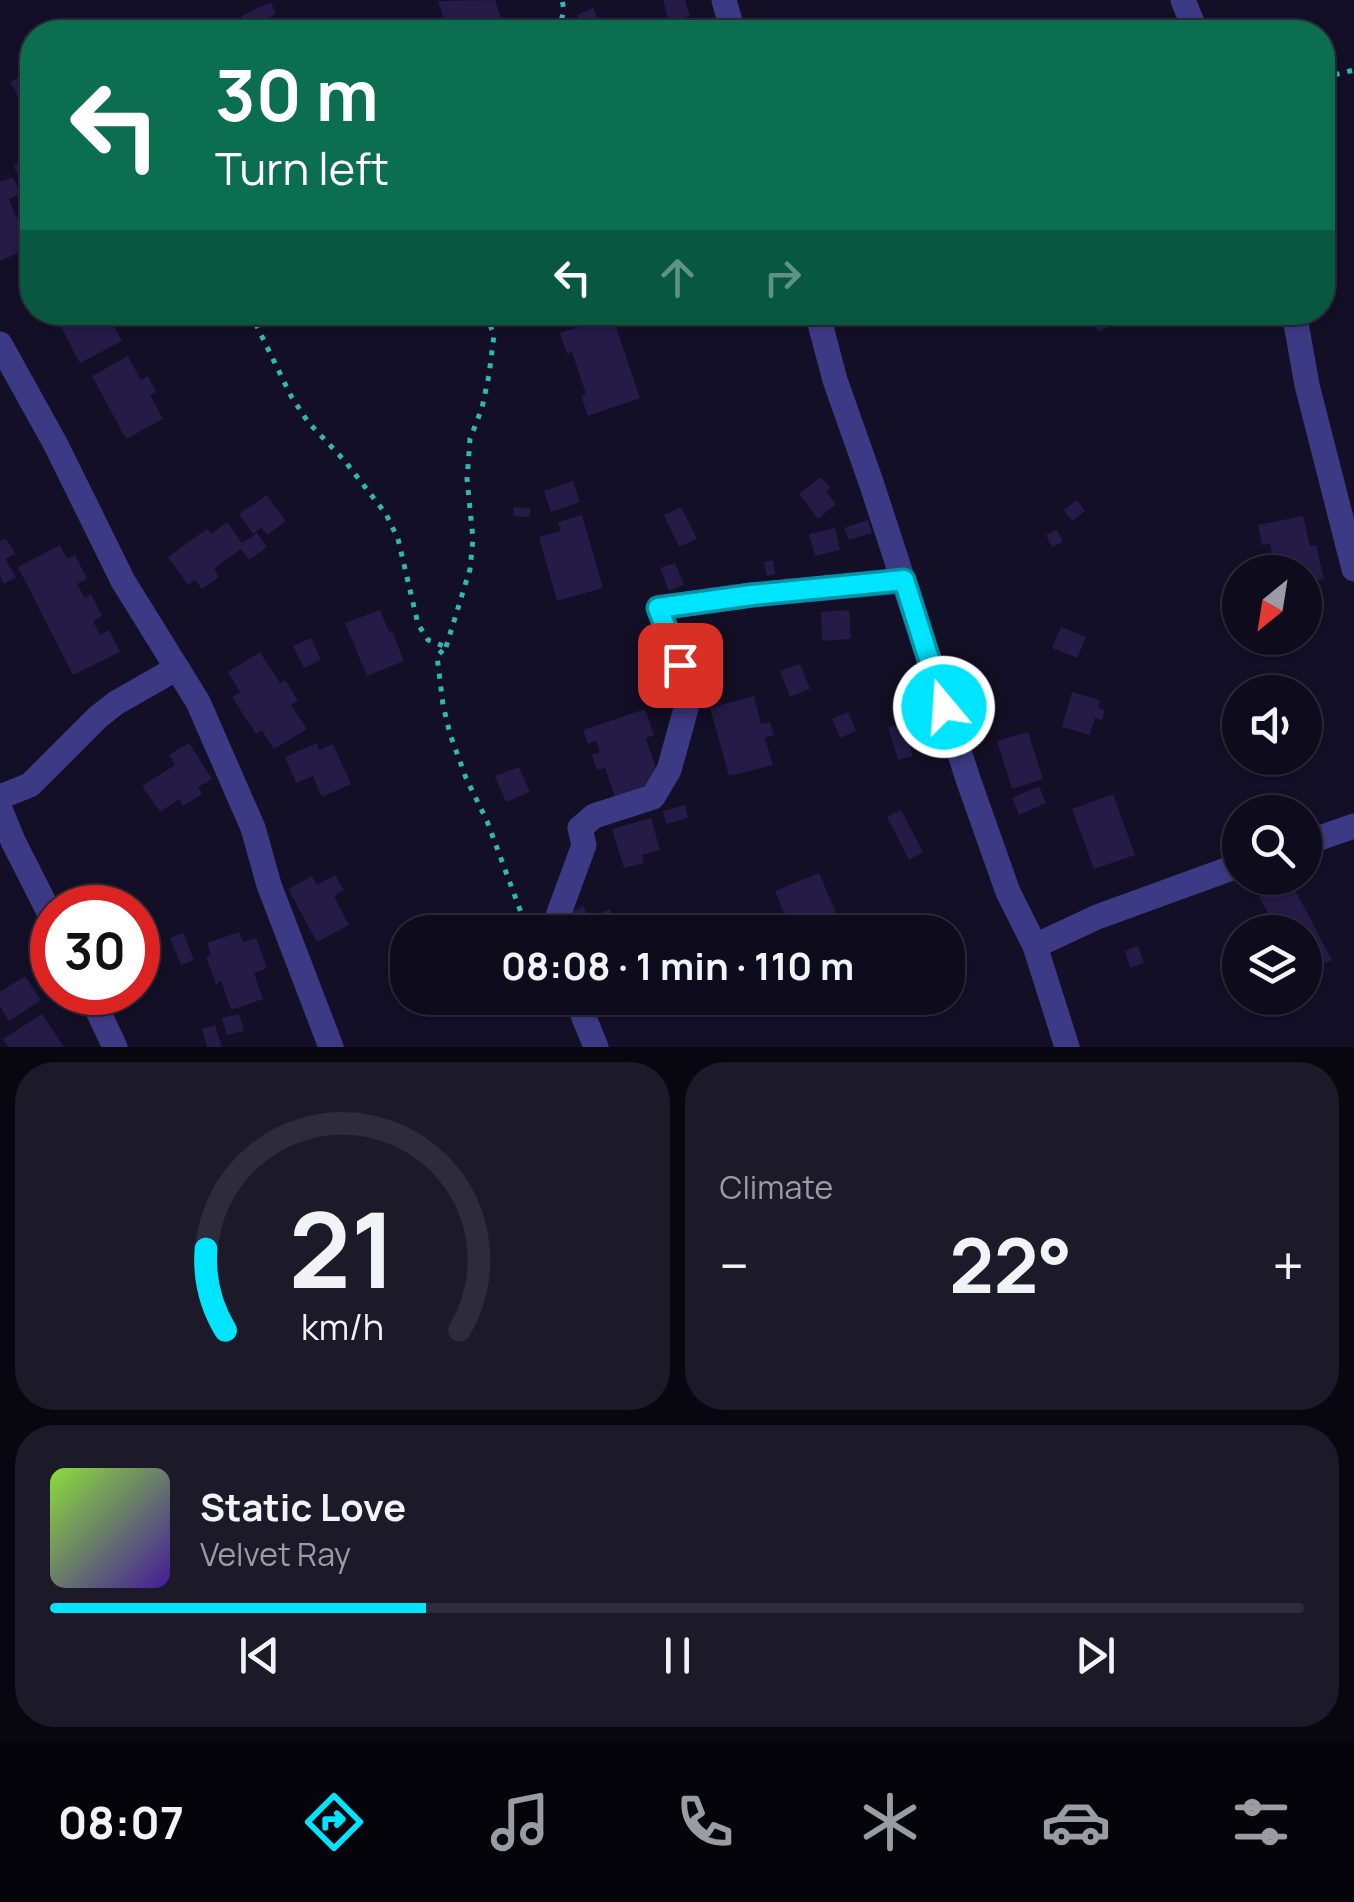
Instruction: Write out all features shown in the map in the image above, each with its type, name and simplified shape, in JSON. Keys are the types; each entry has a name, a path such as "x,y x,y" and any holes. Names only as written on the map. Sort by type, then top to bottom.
{"street":[{"path":"820,325 834,380 988,837 1008,892 1035,946 1067,1047"},
{"path":"1296,325 1306,384 1354,568"},
{"path":"0,344 56,445 123,581 198,702 253,828 269,884 331,1047"},
{"path":"557,915 584,845 580,828 594,816 653,797 670,770 690,694 658,608 904,580"},
{"path":"0,797 30,785 98,717 177,668"},
{"path":"0,808 35,885"},
{"path":"1322,837 1354,826"},
{"path":"1035,946 1097,917 1222,872"},
{"path":"100,1015 115,1047"},
{"path":"583,1015 596,1047"}],"path":[{"path":"256,325 308,422 386,514 398,538 418,624 428,640 446,647"},
{"path":"490,325 494,335 486,392 470,439 467,479 474,539 470,569 446,647 437,656 450,734 487,821 520,915"}],"building":[{"path":"495,0 501,20 444,20 438,1"},
{"path":"663,0 685,0 690,16 668,20"},
{"path":"271,2 276,14 264,20 243,20 241,16"},
{"path":"593,8 599,20 579,20 577,15"},
{"path":"20,77 20,101 10,82"},
{"path":"13,177 20,192 9,199 17,218 20,217 20,257 18,253 0,261 0,182"},
{"path":"60,325 113,325 122,341 80,363"},
{"path":"583,325 615,325 640,398 588,416 581,396 586,394 572,352 567,354 560,333"},
{"path":"1095,325 1114,325 1098,332"},
{"path":"128,356 141,380 148,376 156,392 150,395 163,419 126,439 92,376"},
{"path":"821,477 836,504 818,519 799,494"},
{"path":"573,481 580,502 551,512 544,491"},
{"path":"267,495 286,521 267,535 264,526 253,534 239,514"},
{"path":"1077,500 1085,511 1072,521 1064,510"},
{"path":"514,507 530,508 530,517 513,516"},
{"path":"681,507 697,539 679,547 664,515"},
{"path":"582,515 603,588 557,601 539,537 561,531 558,522"},
{"path":"1303,516 1310,546 1316,545 1318,555 1272,555 1270,544 1262,545 1258,525"},
{"path":"868,520 872,533 849,540 844,528"},
{"path":"227,522 242,543 257,533 267,547 249,560 241,549 214,569 219,577 202,589 195,580 188,585 168,557 207,529 211,534"},
{"path":"835,528 840,550 815,556 809,534"},
{"path":"1057,530 1063,542 1052,547 1046,535"},
{"path":"6,538 15,554 5,559 16,577 4,584 0,576 0,541"},
{"path":"60,545 67,559 75,555 87,579 77,584 85,598 91,594 102,616 93,621 100,635 109,630 120,652 73,675 18,567"},
{"path":"773,560 775,574 767,576 764,562"},
{"path":"675,563 684,585 669,591 660,568"},
{"path":"380,610 404,661 367,676 345,623"},
{"path":"849,610 851,639 822,641 821,612"},
{"path":"1061,627 1086,637 1077,658 1052,648"},
{"path":"311,638 321,660 304,668 293,646"},
{"path":"260,652 280,683 285,680 298,700 291,705 307,729 274,749 262,731 256,734 232,697 240,692 228,672"},
{"path":"800,664 810,689 790,697 780,671"},
{"path":"1072,692 1100,700 1098,708 1105,710 1102,720 1095,718 1090,735 1062,727"},
{"path":"754,696 761,724 770,722 774,735 765,738 773,765 729,776 710,708"},
{"path":"645,709 654,735 646,738 660,781 615,797 605,768 597,770 592,755 600,752 596,741 588,744 583,730"},
{"path":"848,712 856,731 840,738 832,719"},
{"path":"903,723 913,756 898,760 888,727"},
{"path":"1028,732 1043,779 1012,789 997,741"},
{"path":"189,743 212,779 198,787 202,794 183,806 179,799 160,812 142,786 175,765 169,755"},
{"path":"317,743 319,750 333,744 351,784 322,797 313,776 296,783 285,757"},
{"path":"519,767 530,792 506,802 495,776"},
{"path":"1039,786 1046,803 1019,815 1012,798"},
{"path":"1113,794 1135,855 1094,869 1072,809"},
{"path":"685,805 688,818 666,824 663,811"},
{"path":"901,810 923,852 909,860 887,817"},
{"path":"651,818 660,850 642,855 644,863 624,868 612,829"},
{"path":"819,873 837,915 785,915 775,891"},
{"path":"335,875 344,890 334,896 349,925 317,942 288,889 312,876 317,885"},
{"path":"1298,895 1308,915 1269,915 1259,896"},
{"path":"583,906 588,915 564,915"},
{"path":"239,932 243,942 256,938 267,968 254,973 263,999 231,1010 221,981 216,984 206,957 211,955 207,943"},
{"path":"183,933 194,960 181,965 170,938"},
{"path":"1322,941 1332,960 1322,965"},
{"path":"1138,946 1144,963 1130,968 1125,951"},
{"path":"25,976 30,984 30,1007 9,1021 0,1007 0,992"},
{"path":"239,1014 244,1031 227,1035 222,1018"},
{"path":"43,1015 64,1047 8,1047 3,1039"},
{"path":"215,1025 222,1047 207,1047 202,1029"}],"route":[{"path":"680,665 658,608 904,580 944,707"}]}
